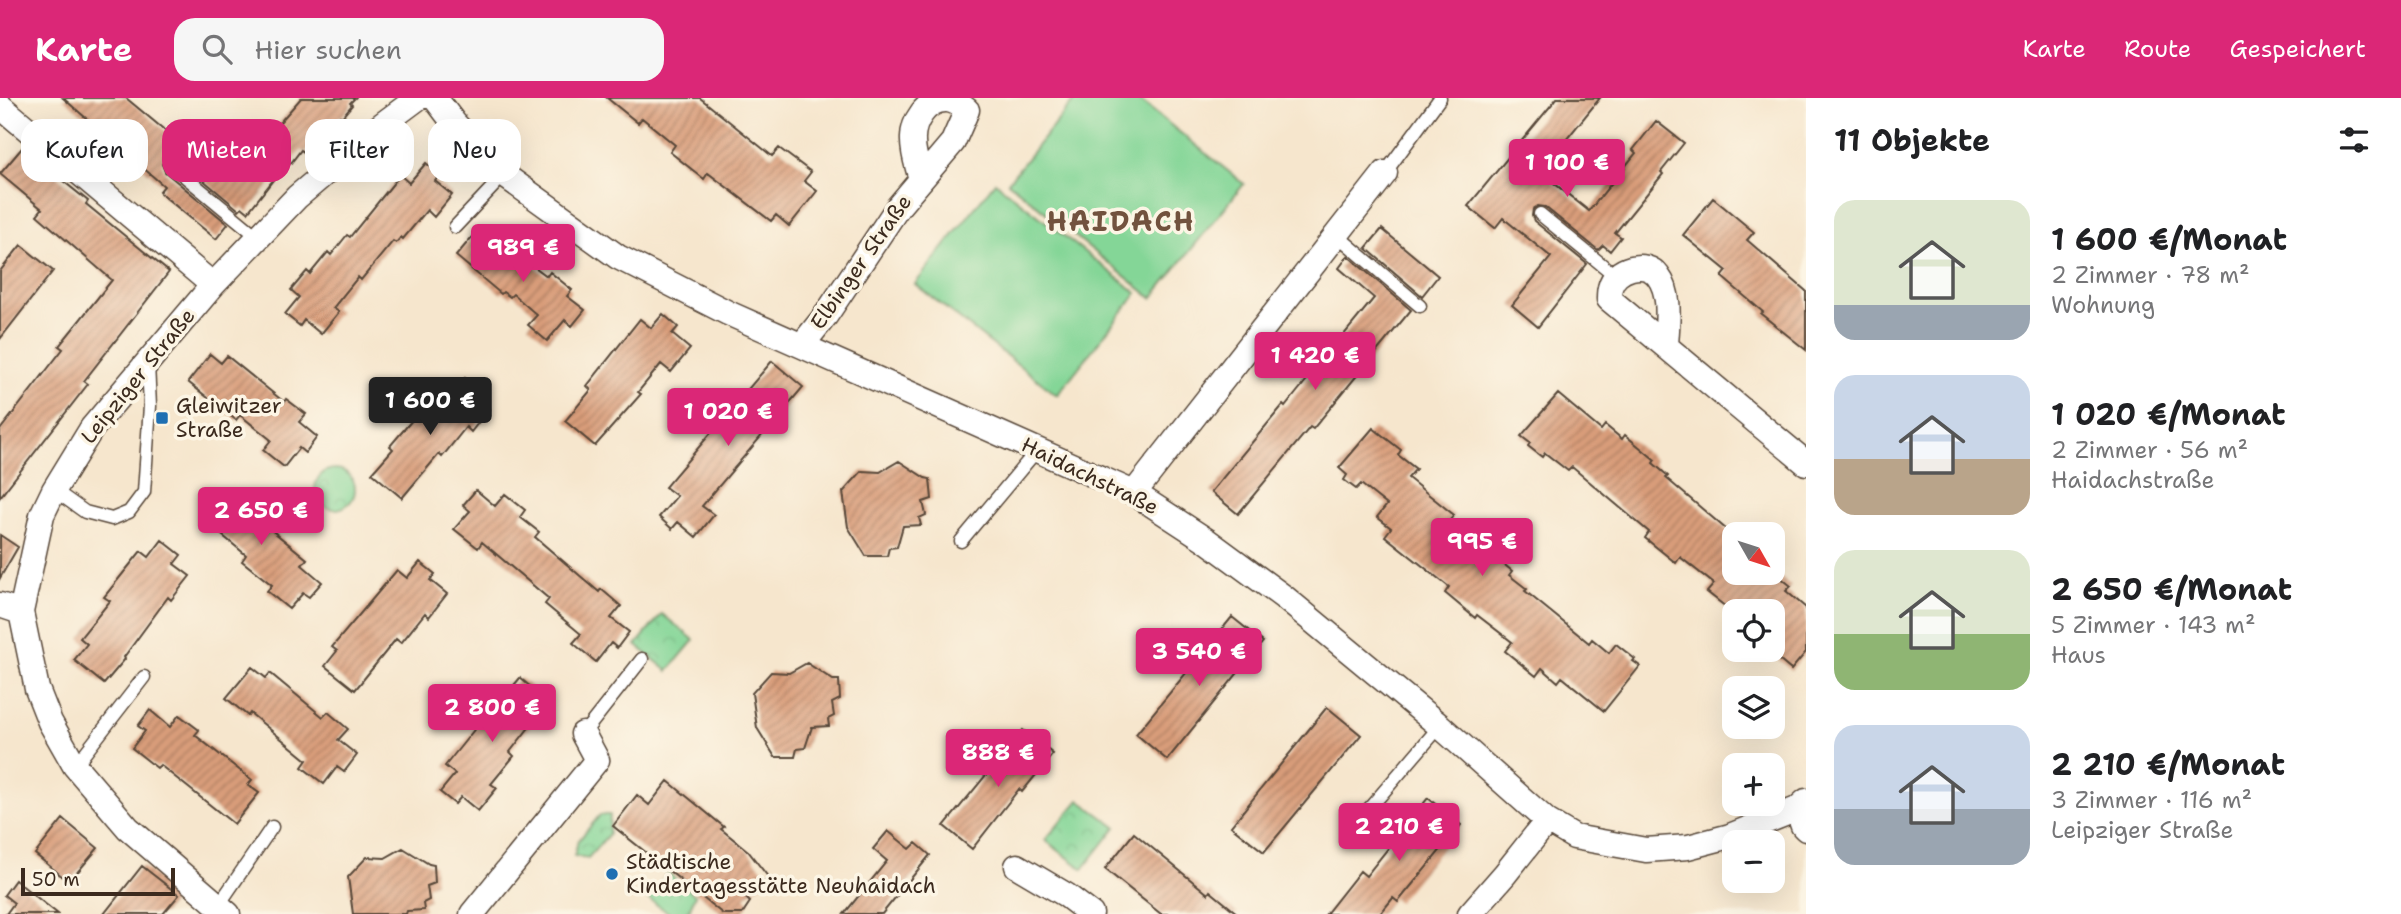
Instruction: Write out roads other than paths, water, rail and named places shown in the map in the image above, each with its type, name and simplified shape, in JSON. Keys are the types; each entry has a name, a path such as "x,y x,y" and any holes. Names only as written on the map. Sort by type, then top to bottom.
{"street":[{"name":"Leipziger Straße","path":"223,910 128,828 75,766 50,722 10,609 42,516 54,490 92,428 213,285 297,197 418,98"},
{"name":"Haidachstraße","path":"435,98 451,119"},
{"name":"Elbinger Straße","path":"802,345 898,207 953,142 972,104 945,98 930,103 923,111 913,130 915,161 920,180"},
{"path":"0,106 213,285"},
{"path":"1134,493 1385,173"},
{"name":"Haidachstraße","path":"514,182 618,257 728,313 1134,493 1206,540 1285,598 1440,726 1546,821 1574,836 1646,850 1688,847 1803,813"},
{"path":"1666,346 1666,296 1657,274 1650,268 1637,266 1617,277 1610,286 1609,299 1806,463"},
{"path":"472,914 597,760 583,734"},
{"path":"1470,914 1506,874 1546,821"},
{"path":"1017,866 1066,895 1091,914"}],"lane":[{"path":"1385,173 1440,98"},
{"path":"192,182 258,237"},
{"path":"455,227 497,182"},
{"path":"1540,214 1617,277"},
{"path":"1338,236 1420,306"},
{"path":"54,490 85,512 112,519 129,512 145,492 150,406 148,362"},
{"path":"961,541 1038,449"},
{"path":"583,734 642,659"},
{"path":"75,766 144,677"},
{"path":"1362,817 1440,726"},
{"path":"223,910 272,827"}],"place":[{"name":"Gleiwitzer Straße","path":"162,418"},
{"name":"Städtische Kindertagesstätte Neuhaidach","path":"612,874"}],"district":[{"name":"HAIDACH","path":"1121,221"}]}
